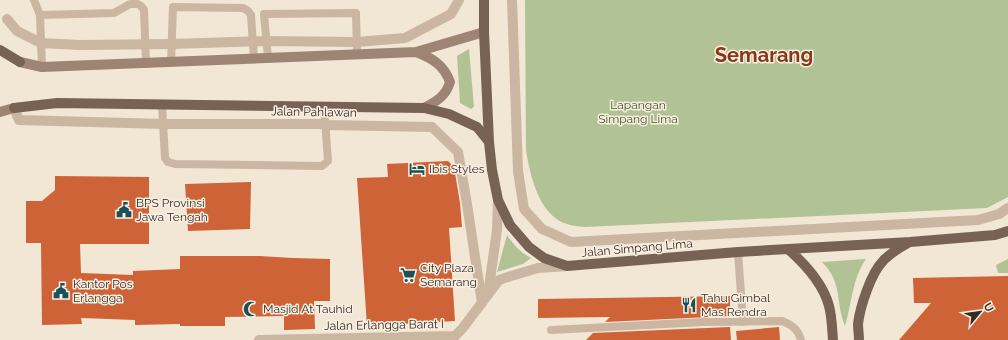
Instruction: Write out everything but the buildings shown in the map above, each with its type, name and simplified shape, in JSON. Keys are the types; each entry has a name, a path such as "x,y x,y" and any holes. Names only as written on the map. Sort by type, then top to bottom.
{"main road":[{"name":"Jalan Simpang Lima","path":"484,0 489,142 492,170 498,200 510,225 529,247 544,258 567,266 738,252 910,242 995,235 1008,231"},
{"path":"0,50 20,62 42,67 146,64 416,52 484,32"},
{"path":"416,52 437,62 447,73 450,82 445,93 438,100 424,108"},
{"name":"Jalan Pahlawan","path":"0,112 14,108 57,103 424,108 449,114 477,127 489,142"},
{"path":"859,340 858,324 872,276 882,262 894,251 910,242"},
{"path":"788,249 805,265 822,288 829,305 833,340"}],"street":[{"path":"7,19 17,31 41,43 80,45 267,41 356,42 405,38 450,14 459,0"},
{"name":"Jalan Simpang Lima","path":"512,0 518,171 524,209 542,228 571,242 978,220 999,214 1008,208"},
{"name":"Jalan Pahlawan","path":"14,108 19,120 164,124 321,124 432,127 458,152 482,303"},
{"path":"488,294 497,230 498,200"},
{"name":"Jalan Erlangga Barat I","path":"259,340 457,338 462,329 499,280 538,268 567,266"}],"lane":[{"path":"34,0 40,15 42,67"},
{"path":"40,15 114,13 133,2 141,6 144,10 146,64"},
{"path":"171,63 173,4 243,8 248,11 251,15 254,59"},
{"path":"268,58 264,14 356,13 356,42 358,54"},
{"path":"162,104 166,158 168,162 176,164 322,166 328,161 324,106"},
{"path":"738,252 743,322"},
{"path":"551,330 704,322 782,321 793,326 799,334 801,340"}],"green space":[{"name":"Lapangan Simpang Lima","path":"525,0 1008,0 1008,197 987,208 585,227 573,226 557,220 549,213 543,204 533,182 526,150"},
{"path":"469,49 474,107 471,109 460,103 457,56"},
{"path":"507,235 518,248 531,258 523,264 497,272"},
{"path":"866,259 861,267 855,283 845,326 836,285 829,270 822,262"},
{"path":"1008,259 1008,273 998,273 996,265"}],"place":[{"name":"Ibis Styles","path":"417,169"},
{"name":"BPS Provinsi Jawa Tengah","path":"124,210"},
{"name":"City Plaza Semarang","path":"408,275"},
{"name":"Kantor Pos Erlangga","path":"61,291"},
{"name":"Tahu Gimbal Mas Rendra","path":"689,305"},
{"name":"Masjid At Tauhid","path":"251,309"}],"district":[{"name":"Semarang","path":"764,55"}]}
